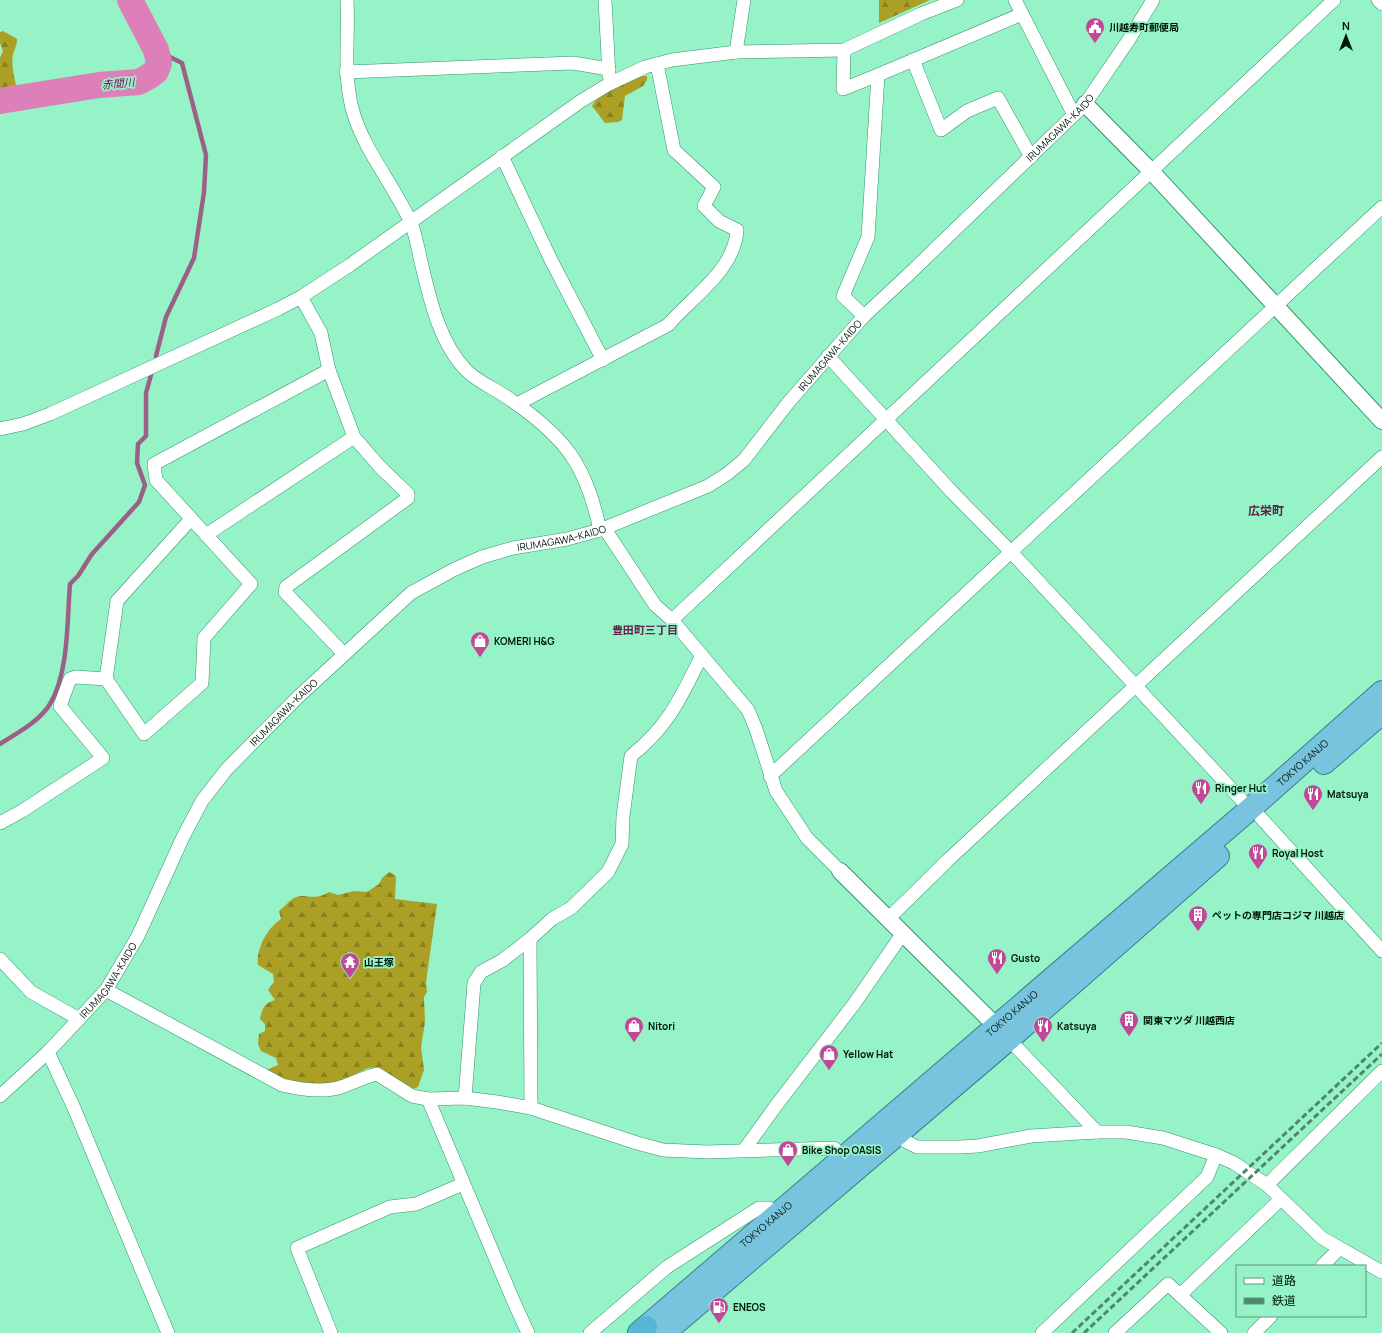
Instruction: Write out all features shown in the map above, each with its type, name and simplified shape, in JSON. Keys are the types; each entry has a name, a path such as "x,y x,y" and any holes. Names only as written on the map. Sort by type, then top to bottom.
{"highway":[{"name":"TOKYO KANJO","path":"1255,814 1382,692"},
{"name":"TOKYO KANJO","path":"647,1332 895,1136 1003,1033 1255,814 1382,713"},
{"name":"TOKYO KANJO","path":"647,1332 844,1157 1003,1033"}],"street":[{"path":"347,0 346,72 352,107 359,131 411,223 429,297 442,332 452,352 468,372 517,404 560,439 574,458 590,490 603,529 651,600 672,620 748,710 756,729 776,791 807,838 1003,1033 1098,1132"},
{"path":"605,0 609,84"},
{"path":"736,52 744,0"},
{"path":"0,429 23,424 50,414 301,297 411,223 502,156 609,84 645,67 690,57 736,52 844,50 921,14 957,0"},
{"path":"1015,0 1079,110 1151,171 1382,421"},
{"name":"IRUMAGAWA-KAIDO","path":"0,1096 48,1052 106,990 138,936 183,837 202,801 226,770 247,747 344,654 411,593 453,570 482,557 512,548 567,539 603,529 708,486 727,474 744,460 788,403 864,316 1079,110 1128,41 1153,0"},
{"path":"672,620 1334,0"},
{"path":"1378,0 1382,4"},
{"path":"844,50 844,89 1022,14"},
{"path":"913,60 941,130 967,111 998,98 1031,157"},
{"path":"346,72 573,63 609,69"},
{"path":"517,404 668,325 679,312 710,285 728,256 737,237 737,230 719,221 704,206 714,187 674,150 657,64"},
{"path":"864,316 843,296 868,237 878,75"},
{"path":"502,156 551,260 603,360"},
{"path":"770,776 1382,208"},
{"path":"301,297 321,333 329,370 354,438 380,467 408,494 408,498 286,587 285,592 344,654"},
{"path":"828,356 952,492 1012,553 1382,951"},
{"path":"191,519 117,601 106,679 144,734 202,683 204,638 251,584 156,480 154,464 329,370"},
{"path":"206,535 354,438"},
{"path":"888,919 948,860 1382,457"},
{"path":"465,1098 474,983 481,972 503,960 552,920 571,908 608,872 622,844 623,816 631,756 660,730 671,716 702,655"},
{"path":"0,822 22,811 103,758 60,706 70,679 76,677 106,679"},
{"path":"744,1150 854,1004 903,933"},
{"path":"530,939 531,1108"},
{"path":"0,958 31,992 79,1019"},
{"path":"106,990 282,1085 298,1089 328,1089 340,1087 364,1077 377,1074 412,1096 428,1099 465,1098 531,1108 637,1144 663,1150 707,1152 834,1148 844,1157"},
{"path":"48,1052 77,1115 168,1333"},
{"path":"1267,1185 1382,1071"},
{"path":"428,1099 463,1184 528,1333"},
{"path":"895,1136 917,1147 978,1146 1031,1136 1098,1132 1126,1132 1163,1138 1216,1155 1234,1163 1267,1185 1322,1238 1382,1272"},
{"path":"1042,1333 1207,1177 1216,1155"},
{"path":"332,1333 297,1248 390,1207 416,1204 463,1184"},
{"path":"1180,1295 1281,1199"},
{"path":"590,1333 668,1267 759,1208 768,1208 782,1212"},
{"path":"1323,1265 1339,1249"},
{"path":"1115,1333 1168,1284 1221,1333"},
{"path":"1254,1333 1270,1317"}],"green space":[{"path":"879,0 930,0 879,23"},
{"path":"3,31 17,39 17,44 12,59 16,85 7,90 5,96 0,98 0,58 3,51 0,43 0,32"},
{"path":"643,76 647,76 647,80 643,86 625,96 622,120 618,122 605,123 592,106 595,101 607,92"},
{"path":"389,872 395,875 396,879 395,899 437,904 426,982 427,992 424,997 425,1022 421,1047 424,1070 418,1087 413,1089 401,1084 380,1067 368,1068 334,1084 334,1093 315,1096 306,1094 290,1086 266,1070 278,1065 276,1058 261,1051 258,1044 259,1034 265,1031 265,1024 260,1019 263,1009 268,1003 275,1000 268,990 274,982 273,974 258,965 261,946 267,933 281,919 279,911 294,898 298,896 314,897 329,892 338,895 354,891 367,892 379,884 382,878"}],"waterway":[{"name":"赤間川","path":"0,101 99,85 139,82 156,71 159,63 156,50 130,0"},
{"path":"156,50 182,63 206,155 204,192 194,258 166,317 156,356"},
{"path":"0,744 34,722 50,704 61,677 64,662 70,584 78,576 92,554 139,502 145,485 137,463 138,444 146,436 146,393 151,375"}],"railway":[{"path":"1072,1333 1382,1043"},
{"path":"1084,1333 1382,1054"}],"place":[{"name":"川越寿町郵便局","path":"1095,44"},
{"name":"KOMERI H&G","path":"480,658"},
{"name":"Ringer Hut","path":"1201,805"},
{"name":"Matsuya","path":"1313,811"},
{"name":"Royal Host","path":"1258,870"},
{"name":"ペットの専門店コジマ 川越店","path":"1198,932"},
{"name":"Gusto","path":"997,975"},
{"name":"山王塚","path":"350,979"},
{"name":"関東マツダ 川越西店","path":"1129,1037"},
{"name":"Nitori","path":"634,1043"},
{"name":"Katsuya","path":"1043,1043"},
{"name":"Yellow Hat","path":"829,1071"},
{"name":"Bike Shop OASIS","path":"788,1167"},
{"name":"ENEOS","path":"719,1324"}],"district":[{"name":"広栄町","path":"1266,510"},
{"name":"豊田町三丁目","path":"645,629"}]}
